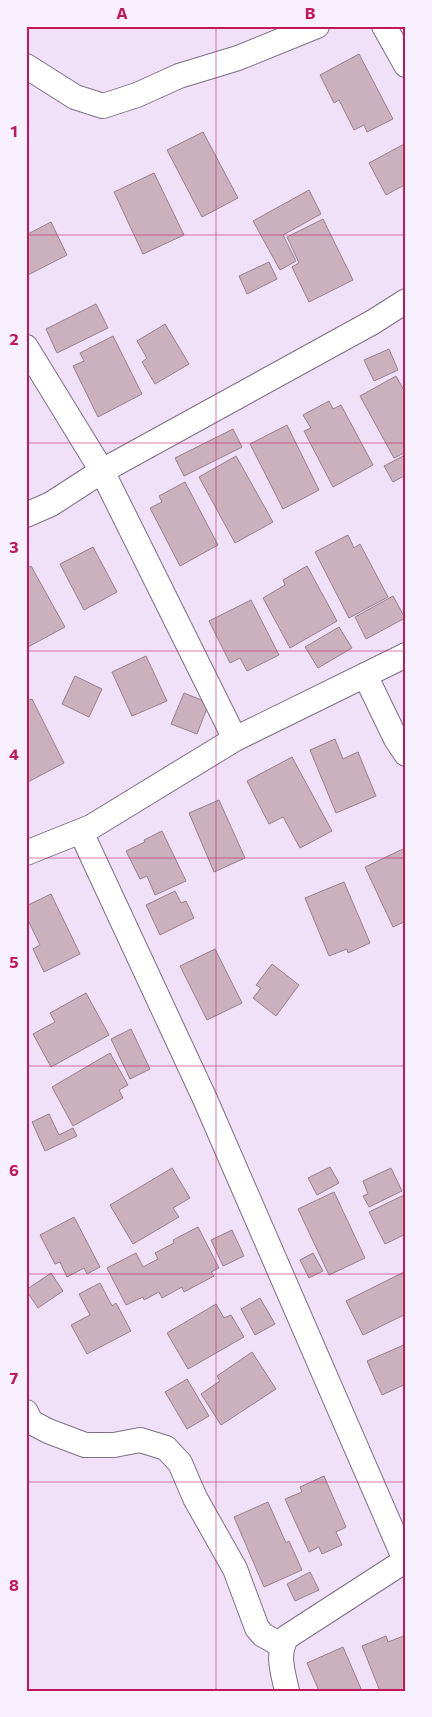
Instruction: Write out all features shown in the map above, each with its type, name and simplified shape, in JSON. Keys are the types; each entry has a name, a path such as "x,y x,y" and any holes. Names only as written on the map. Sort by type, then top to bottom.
{"street":[{"path":"26,66 75,97 103,106 137,95 179,76 238,58 317,26"},
{"path":"384,26 406,65"},
{"path":"26,515 51,504 102,471 373,322 406,300"},
{"path":"26,347 102,471 235,739"},
{"path":"26,853 81,832 235,739 406,655"},
{"path":"365,675 396,739 406,754"},
{"path":"81,832 205,1099 405,1560 287,1637 281,1645 280,1656 287,1691"},
{"path":"26,1412 31,1422 48,1431 85,1445 114,1445 140,1440 166,1448 180,1463 195,1498 235,1569 257,1628 263,1635 281,1645"}],"building":[{"path":"359,54 393,119 367,132 364,125 354,130 339,100 334,103 320,75"},
{"path":"203,132 238,198 202,217 167,150"},
{"path":"406,143 406,184 386,195 369,163"},
{"path":"154,173 184,235 143,254 114,192"},
{"path":"309,190 321,214 283,235 296,261 280,270 253,221"},
{"path":"323,219 353,280 309,302 292,267 299,263 287,237"},
{"path":"51,222 67,255 26,276 26,235"},
{"path":"269,262 277,279 247,294 239,276"},
{"path":"96,304 108,328 57,353 46,329"},
{"path":"165,324 189,364 155,384 142,362 147,358 137,341"},
{"path":"113,336 142,394 98,417 73,366 84,361 80,353"},
{"path":"389,349 398,370 374,381 364,360"},
{"path":"396,376 406,394 406,452 394,458 360,396"},
{"path":"329,401 333,409 341,405 373,465 333,487 304,431 311,428 303,415"},
{"path":"287,425 319,490 283,509 250,444"},
{"path":"233,429 242,447 184,476 175,458"},
{"path":"405,455 406,475 393,482 384,466"},
{"path":"236,456 273,522 235,543 199,477"},
{"path":"185,482 218,545 180,566 150,508 162,502 159,496"},
{"path":"348,535 354,548 360,544 388,597 349,618 315,552"},
{"path":"93,547 117,592 84,610 60,564"},
{"path":"31,566 65,627 26,648 26,569"},
{"path":"307,566 337,621 290,648 263,598 285,585 283,580"},
{"path":"393,596 405,618 366,639 355,617"},
{"path":"251,600 279,655 247,671 240,658 230,663 209,621"},
{"path":"339,627 352,648 318,668 305,647"},
{"path":"146,656 167,701 132,716 112,672"},
{"path":"75,676 102,689 89,717 62,704"},
{"path":"184,693 209,703 197,734 171,724"},
{"path":"32,699 64,763 28,782 26,779 26,701"},
{"path":"335,739 343,759 358,752 376,796 336,813 310,750"},
{"path":"292,757 332,831 300,848 283,817 269,824 247,781"},
{"path":"219,800 245,858 214,872 189,813"},
{"path":"162,831 186,881 155,895 147,876 140,879 126,851"},
{"path":"403,849 406,855 406,921 393,927 365,867"},
{"path":"344,882 370,943 348,953 347,949 329,956 305,898"},
{"path":"175,891 181,903 186,901 194,918 160,935 146,905"},
{"path":"51,894 80,954 44,972 33,949 40,945 26,916 26,906"},
{"path":"215,949 242,1003 207,1020 180,966"},
{"path":"272,964 299,985 276,1016 253,998 261,988 256,985"},
{"path":"86,993 109,1035 51,1067 33,1034 55,1022 50,1013"},
{"path":"131,1029 150,1069 130,1079 111,1039"},
{"path":"110,1053 128,1085 119,1090 123,1098 73,1126 52,1087"},
{"path":"49,1114 59,1135 73,1128 77,1136 45,1151 32,1122"},
{"path":"330,1167 339,1183 317,1195 308,1178"},
{"path":"172,1168 190,1198 173,1208 179,1217 133,1244 110,1205"},
{"path":"391,1168 402,1191 369,1207 363,1196 368,1194 363,1181"},
{"path":"334,1192 365,1258 329,1275 298,1209"},
{"path":"404,1195 406,1199 406,1234 385,1244 369,1212"},
{"path":"74,1217 100,1267 87,1274 84,1268 67,1277 60,1262 55,1264 40,1235"},
{"path":"198,1227 219,1268 211,1272 214,1276 184,1292 182,1287 162,1298 159,1292 144,1300 143,1297 126,1305 107,1268 136,1253 143,1267 158,1259 155,1253 174,1243 173,1240"},
{"path":"232,1230 244,1256 223,1266 211,1240"},
{"path":"313,1253 323,1271 309,1278 300,1260"},
{"path":"406,1271 406,1314 363,1335 346,1301"},
{"path":"51,1273 63,1291 38,1308 26,1290"},
{"path":"100,1283 112,1306 116,1303 131,1331 87,1354 71,1325 90,1315 79,1294"},
{"path":"260,1298 275,1324 255,1335 241,1309"},
{"path":"216,1304 224,1318 231,1315 244,1337 188,1369 167,1333"},
{"path":"406,1344 406,1384 382,1395 367,1361"},
{"path":"252,1352 276,1389 221,1425 201,1394 220,1381 217,1376"},
{"path":"187,1379 209,1416 187,1429 165,1392"},
{"path":"324,1476 346,1527 336,1532 342,1545 322,1554 319,1547 309,1552 285,1499 302,1492 300,1487"},
{"path":"268,1502 286,1543 289,1541 302,1570 264,1587 234,1517"},
{"path":"310,1572 319,1590 295,1601 287,1584"},
{"path":"406,1635 406,1691 380,1691 362,1646 386,1636 388,1642"},
{"path":"343,1647 362,1691 319,1691 307,1663"}]}
